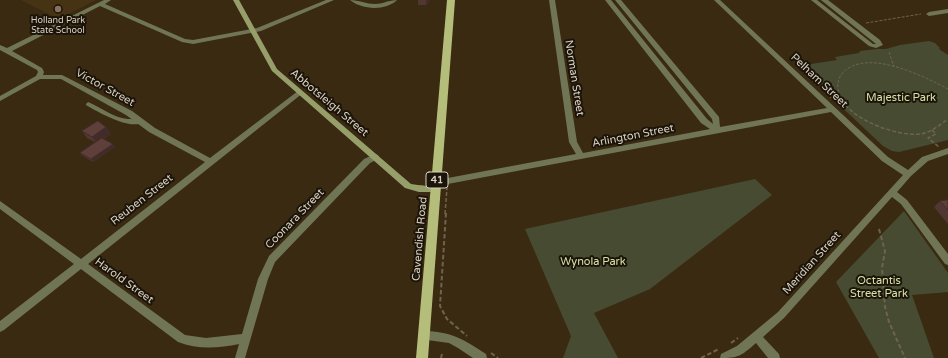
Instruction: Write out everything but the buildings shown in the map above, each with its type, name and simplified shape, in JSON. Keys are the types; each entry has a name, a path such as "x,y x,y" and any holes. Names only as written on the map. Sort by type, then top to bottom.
{"main road":[{"name":"Cavendish Road","path":"422,358 452,1"}],"street":[{"path":"7,51 108,0"},
{"name":"Abbotsleigh Street","path":"236,0 274,70 408,186 419,190 436,186"},
{"path":"100,4 184,41 193,42 207,41 273,25 331,0"},
{"path":"353,0 362,5 379,5 390,3 394,0"},
{"name":"Norman Street","path":"552,0 573,142 581,157"},
{"path":"608,0 704,121 717,131"},
{"path":"618,0 716,120 717,131"},
{"name":"Pelham Street","path":"717,0 885,159 908,174"},
{"path":"814,0 870,44 875,46 880,45 878,41 824,0"},
{"path":"929,14 948,11"},
{"path":"0,47 40,69 41,72 39,76 0,99"},
{"path":"663,70 674,68"},
{"name":"Victor Street","path":"39,76 62,77 129,113 152,130 211,162"},
{"name":"Reuben Street","path":"0,327 286,102 300,93"},
{"name":"Arlington Street","path":"436,186 833,109"},
{"name":"Meridian Street","path":"725,358 741,350 781,315 908,174 925,159 947,151"},
{"name":"Coonara Street","path":"240,358 263,279 272,259 368,161 375,157"},
{"path":"892,193 904,202 948,261"},
{"name":"Harold Street","path":"0,204 182,339 193,343 213,343 246,338"},
{"path":"424,336 441,336 450,338 484,354"},
{"path":"757,337 775,358"}],"lane":[{"name":"Victor Street","path":"88,104 114,118 129,122 142,122"}],"path":[{"path":"860,24 916,14 929,14"},
{"path":"889,52 892,56 894,67"},
{"path":"948,89 894,67 870,62 852,65 846,69 840,75 837,88 840,98 862,120 896,133 918,134 932,130 948,119"},
{"path":"932,130 936,134 928,138 947,151"},
{"path":"447,187 440,306 441,313 456,328 468,337"},
{"path":"879,229 884,251 882,268 884,307 905,358"},
{"path":"727,346 743,334"},
{"path":"700,358 720,349"},
{"path":"441,358 442,354"},
{"path":"484,354 498,358"}],"shaded area":[{"name":"Holland Park State School","path":"21,0 96,0 59,19"}],"green space":[{"name":"Majestic Park","path":"929,41 935,43 940,48 939,49 948,55 948,140 899,152 892,151 883,146 798,66 837,60 835,57 859,53 860,51 886,49 900,45"},
{"name":"Wynola Park","path":"755,179 772,195 650,289 594,313 618,358 563,358 571,336 525,229"},
{"name":"Octantis Street Park","path":"904,211 948,273 948,292 912,295 934,358 879,358 836,282"}],"place":[{"name":"Holland Park State School","path":"58,9"}]}
